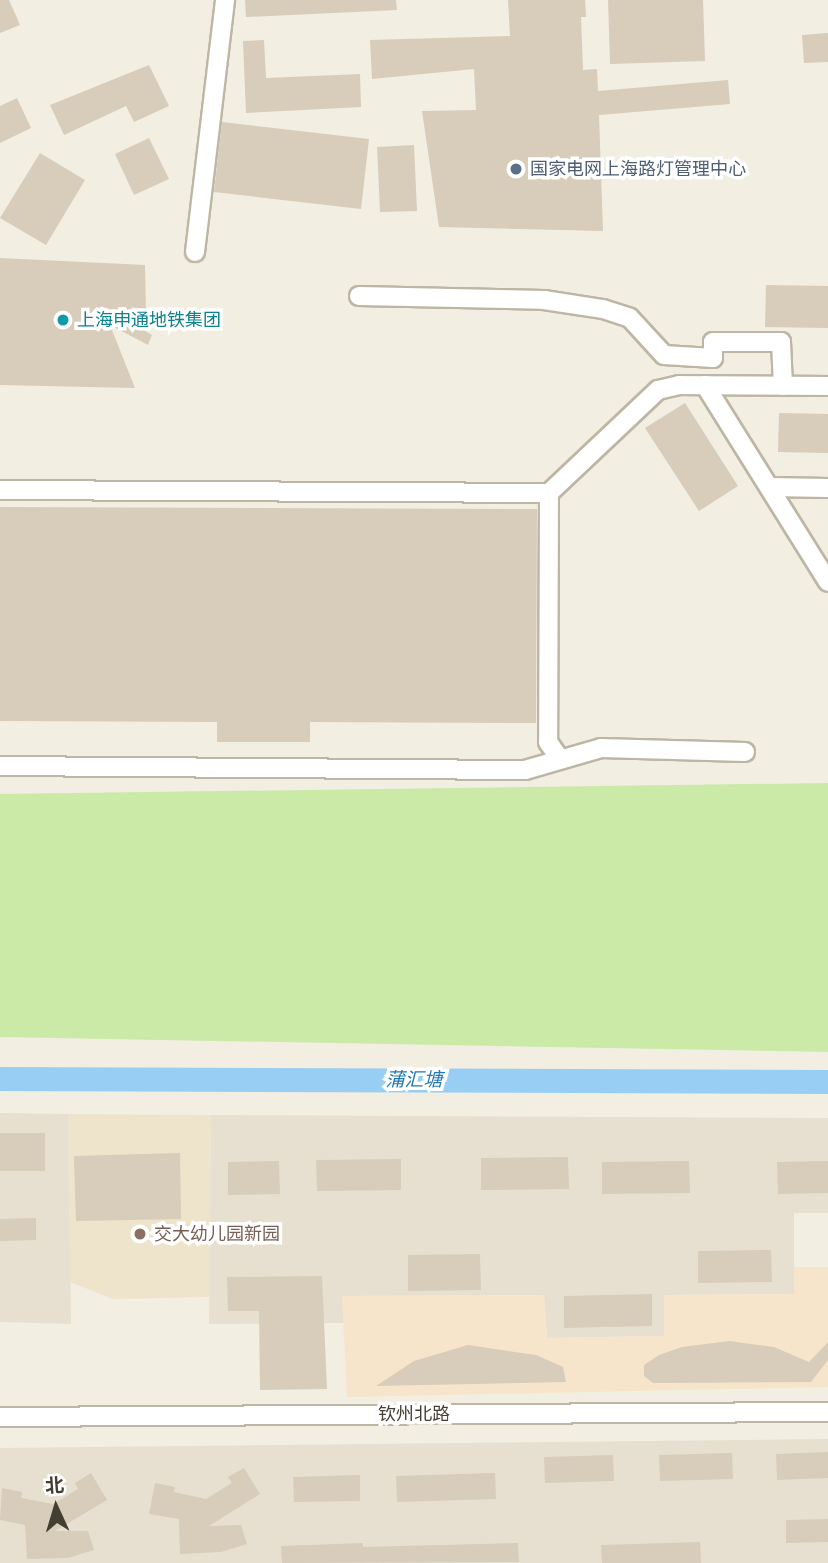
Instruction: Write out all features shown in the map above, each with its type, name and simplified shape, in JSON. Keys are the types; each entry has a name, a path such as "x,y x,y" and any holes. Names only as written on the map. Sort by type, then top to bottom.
{"street":[{"path":"195,252 225,0"},
{"path":"359,296 544,300 603,309 630,318 664,355 713,358 713,342 781,342 783,386"},
{"path":"705,385 828,582"},
{"path":"0,489 548,493 658,390 705,385 828,386"},
{"path":"769,487 828,488"},
{"path":"548,493 548,743 560,759"},
{"path":"0,766 526,770 601,748 745,752"},
{"name":"钦州北路","path":"0,1417 828,1412"}],"shaded area":[{"path":"0,1113 68,1114 71,1324 0,1322"},
{"name":"交大幼儿园新园","path":"68,1114 211,1115 210,1297 113,1299 70,1282"},
{"path":"211,1115 828,1118 828,1213 794,1213 794,1294 665,1295 665,1336 547,1338 544,1295 343,1296 344,1323 209,1324"},
{"path":"794,1267 828,1267 828,1387 347,1397 342,1296 544,1295 547,1338 664,1336 664,1295 794,1294"},
{"path":"828,1439 828,1563 0,1563 0,1448"}],"green space":[{"path":"828,783 828,1052 0,1037 0,794"}],"building":[{"path":"0,0 9,0 20,25 0,33"},
{"path":"245,0 396,0 397,10 246,17"},
{"name":"国家电网上海路灯管理中心","path":"508,0 585,0 586,17 581,17 583,70 597,69 598,91 728,80 730,104 599,115 603,231 439,227 422,111 476,110 474,69 372,79 370,40 510,36"},
{"path":"608,0 703,0 705,61 610,64"},
{"path":"828,33 828,62 804,63 802,35"},
{"path":"264,40 266,78 360,74 361,107 246,113 243,41"},
{"path":"149,65 169,106 134,122 126,106 64,135 50,105"},
{"path":"17,98 31,128 0,143 0,106"},
{"path":"222,122 369,139 361,209 214,192"},
{"path":"149,138 169,179 134,195 115,154"},
{"path":"414,145 417,211 380,212 377,147"},
{"path":"40,153 85,180 46,245 0,218"},
{"name":"上海申通地铁集团","path":"0,258 145,265 146,314 116,314 152,335 148,345 110,325 135,388 0,385"},
{"path":"766,285 828,286 828,328 765,327"},
{"path":"685,403 738,486 699,511 645,428"},
{"path":"779,413 828,414 828,453 778,452"},
{"path":"0,507 537,509 536,723 310,722 310,742 217,742 217,722 0,721"},
{"path":"0,1133 45,1133 45,1171 0,1171"},
{"path":"180,1153 181,1219 76,1221 74,1156"},
{"path":"568,1157 569,1189 481,1190 481,1158"},
{"path":"401,1159 401,1190 317,1191 316,1160"},
{"path":"279,1161 280,1194 228,1195 228,1162"},
{"path":"689,1161 690,1193 602,1194 602,1162"},
{"path":"828,1161 828,1193 778,1194 777,1162"},
{"path":"36,1218 36,1240 0,1241 0,1219"},
{"path":"771,1250 772,1282 698,1283 698,1251"},
{"path":"480,1254 481,1290 408,1291 408,1255"},
{"path":"322,1276 327,1389 260,1390 259,1311 228,1311 227,1277"},
{"path":"652,1294 652,1326 564,1328 564,1296"},
{"path":"729,1341 774,1347 809,1362 828,1342 828,1360 811,1382 653,1383 644,1376 644,1365 659,1355 682,1347"},
{"path":"468,1345 536,1355 563,1367 566,1382 376,1386 414,1361"},
{"path":"828,1452 828,1478 777,1480 776,1454"},
{"path":"732,1453 733,1479 660,1481 659,1455"},
{"path":"613,1455 614,1481 545,1483 544,1457"},
{"path":"244,1468 260,1494 209,1526 241,1525 247,1544 221,1552 180,1554 179,1519 149,1514 155,1483 175,1487 174,1492 206,1499 232,1483 228,1477"},
{"path":"91,1473 107,1500 55,1531 88,1531 94,1550 68,1558 27,1559 25,1525 0,1520 2,1488 22,1492 21,1498 53,1504 78,1489 75,1483"},
{"path":"495,1473 496,1499 397,1502 396,1476"},
{"path":"360,1475 360,1501 294,1502 293,1477"},
{"path":"828,1519 828,1542 786,1543 786,1520"},
{"path":"700,1542 701,1563 602,1563 601,1545"},
{"path":"363,1543 363,1547 518,1543 519,1562 282,1563 281,1546"}],"waterway":[{"name":"蒲汇塘","path":"0,1079 828,1082"}],"place":[{"name":"国家电网上海路灯管理中心","path":"516,169"},
{"name":"上海申通地铁集团","path":"63,320"},
{"name":"交大幼儿园新园","path":"140,1234"}]}
